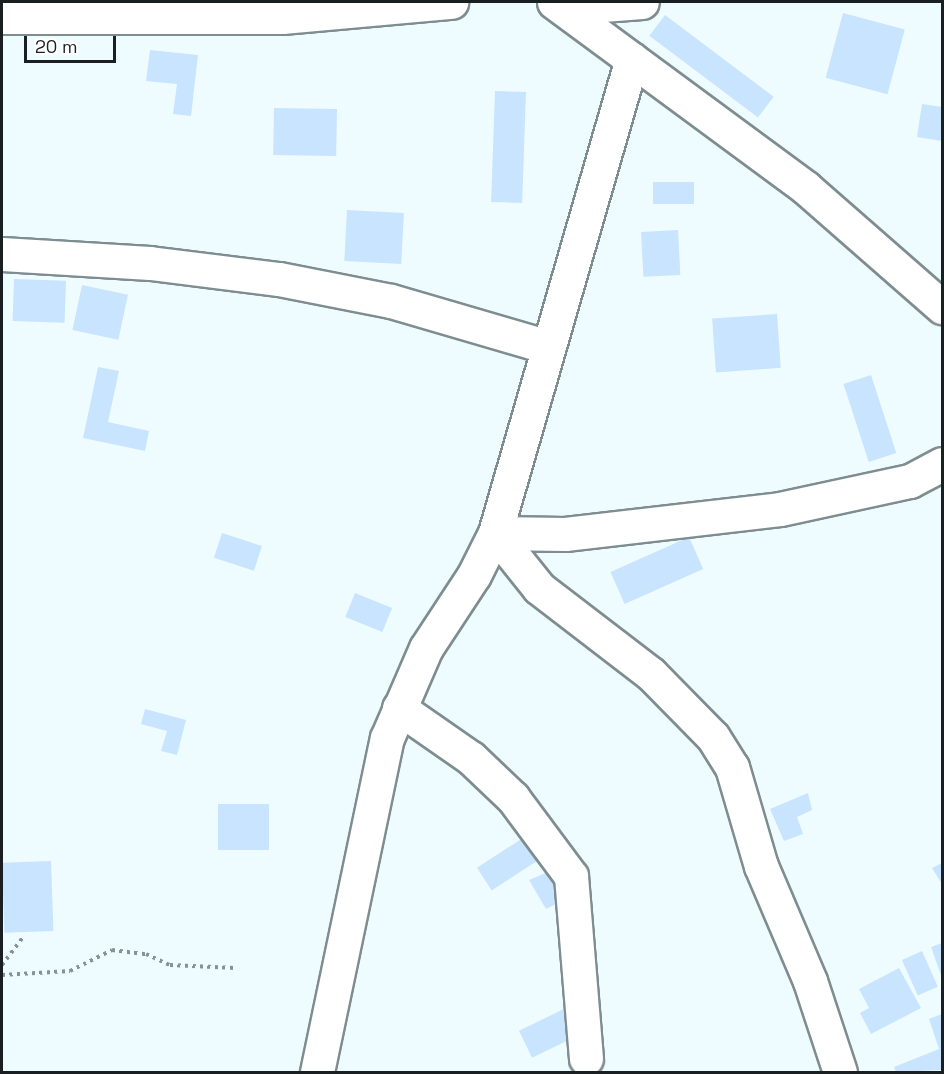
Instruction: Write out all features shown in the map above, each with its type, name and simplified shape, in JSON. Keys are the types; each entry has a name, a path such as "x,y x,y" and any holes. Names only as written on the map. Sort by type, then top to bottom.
{"street":[{"path":"2,17 282,17 451,2"},
{"path":"559,5 642,2"},
{"path":"559,5 806,188 942,307"},
{"path":"317,1072 370,806 387,738 426,648 474,575 495,533 632,59"},
{"path":"2,254 150,263 279,279 391,301 548,347"},
{"path":"495,533 565,534 780,509 910,481 942,464"},
{"path":"495,533 539,588 651,675 713,737 732,766 762,866 810,981 840,1072"},
{"path":"399,708 471,758 513,798 572,876 586,1058"}],"path":[{"path":"2,965 22,938"},
{"path":"2,975 70,971 112,950 146,954 170,965 235,968"}],"building":[{"path":"843,13 905,30 887,94 826,78"},
{"path":"665,15 774,97 758,118 649,36"},
{"path":"150,50 198,55 191,116 173,114 177,84 146,81"},
{"path":"495,91 526,92 522,203 491,202"},
{"path":"922,104 942,107 942,141 917,137"},
{"path":"274,108 337,109 336,156 273,155"},
{"path":"653,182 694,182 694,204 653,204"},
{"path":"347,210 404,213 401,264 344,261"},
{"path":"678,230 680,275 643,277 641,232"},
{"path":"14,279 66,281 65,323 13,321"},
{"path":"82,285 128,295 118,340 72,330"},
{"path":"777,314 781,368 716,372 712,319"},
{"path":"98,367 119,371 108,422 149,431 145,451 83,438"},
{"path":"871,375 896,453 869,462 843,384"},
{"path":"222,533 262,546 254,571 214,558"},
{"path":"689,537 703,569 625,604 610,572"},
{"path":"355,593 392,608 382,632 345,617"},
{"path":"145,709 186,720 177,755 161,751 167,731 141,724"},
{"path":"808,793 812,810 797,817 803,834 784,841 770,809"},
{"path":"218,804 269,804 269,850 218,850"},
{"path":"529,834 544,857 492,890 477,868"},
{"path":"51,861 53,931 4,933 2,863"},
{"path":"942,863 942,884 932,868"},
{"path":"553,870 570,897 546,909 529,880"},
{"path":"942,943 942,978 931,947"},
{"path":"922,951 938,987 918,996 902,960"},
{"path":"899,968 921,1008 871,1034 860,1013 869,1008 859,989"},
{"path":"572,1005 585,1032 532,1058 519,1031"},
{"path":"942,1014 942,1070 896,1072 894,1067 939,1049 929,1019"}]}
